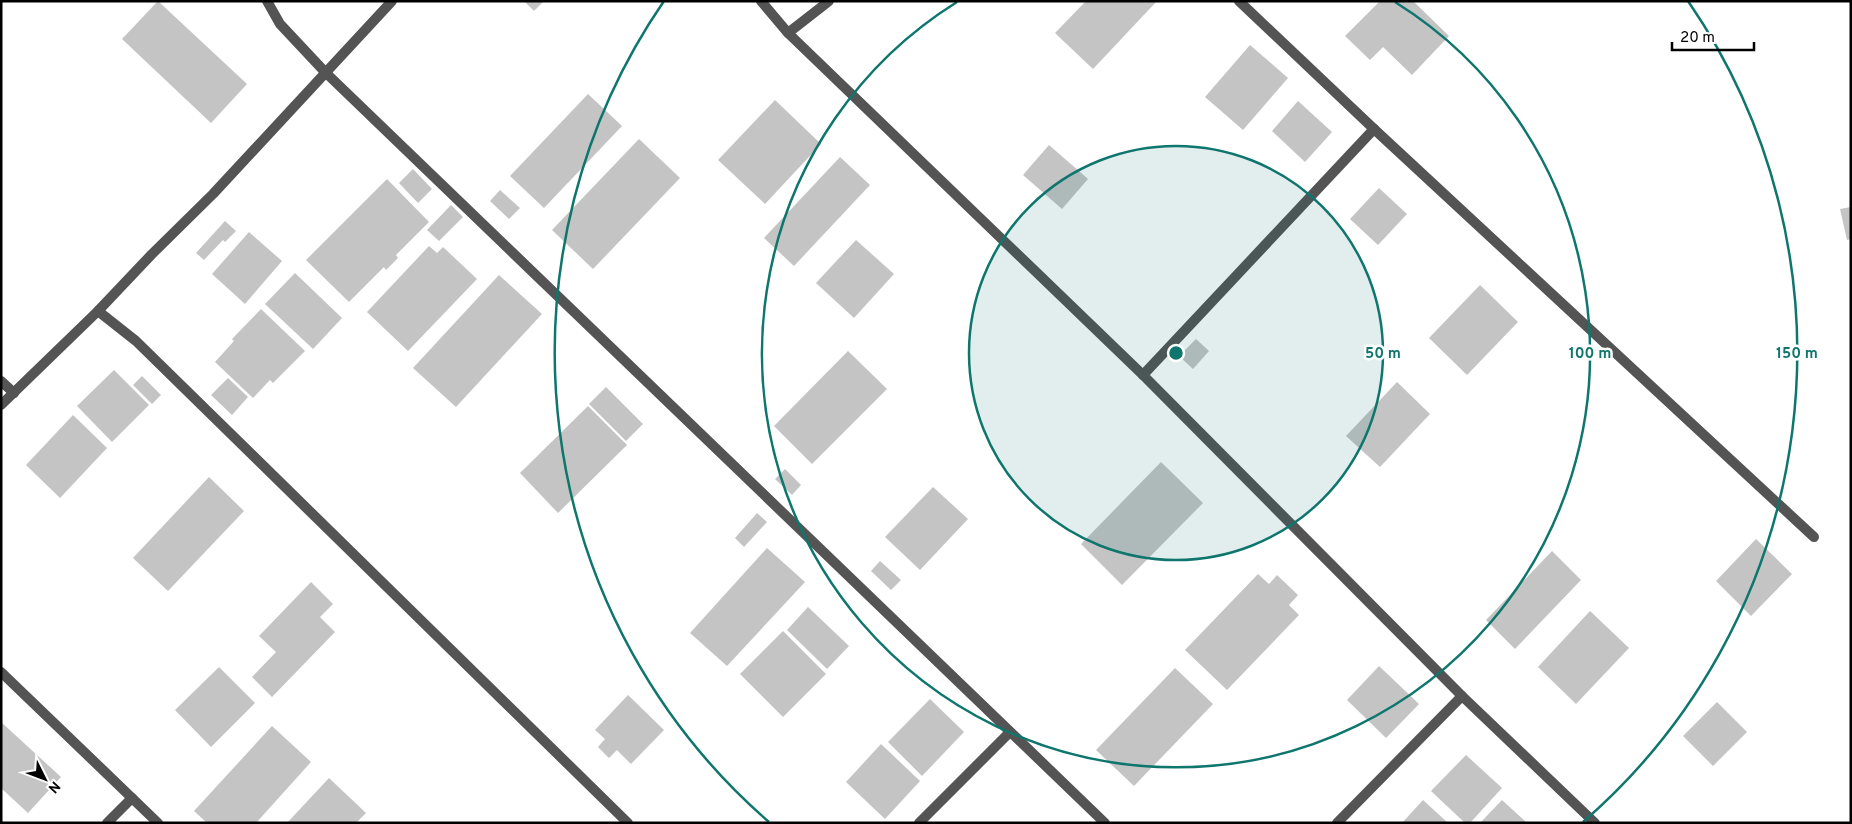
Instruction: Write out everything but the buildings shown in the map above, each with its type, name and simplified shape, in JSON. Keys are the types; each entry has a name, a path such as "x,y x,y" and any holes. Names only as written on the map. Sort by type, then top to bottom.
{"street":[{"path":"268,1 280,24 325,72 1105,823"},
{"path":"1,405 213,194 392,1"},
{"path":"761,1 788,33 1143,375 1462,696 1595,823"},
{"path":"788,33 829,1"},
{"path":"1239,1 1374,129 1814,537"},
{"path":"1143,375 1374,129"},
{"path":"98,310 136,341 628,823"},
{"path":"1,381 14,393"},
{"path":"1,672 158,823"},
{"path":"1337,823 1462,696"},
{"path":"919,823 1010,732"},
{"path":"107,823 132,798"}]}
